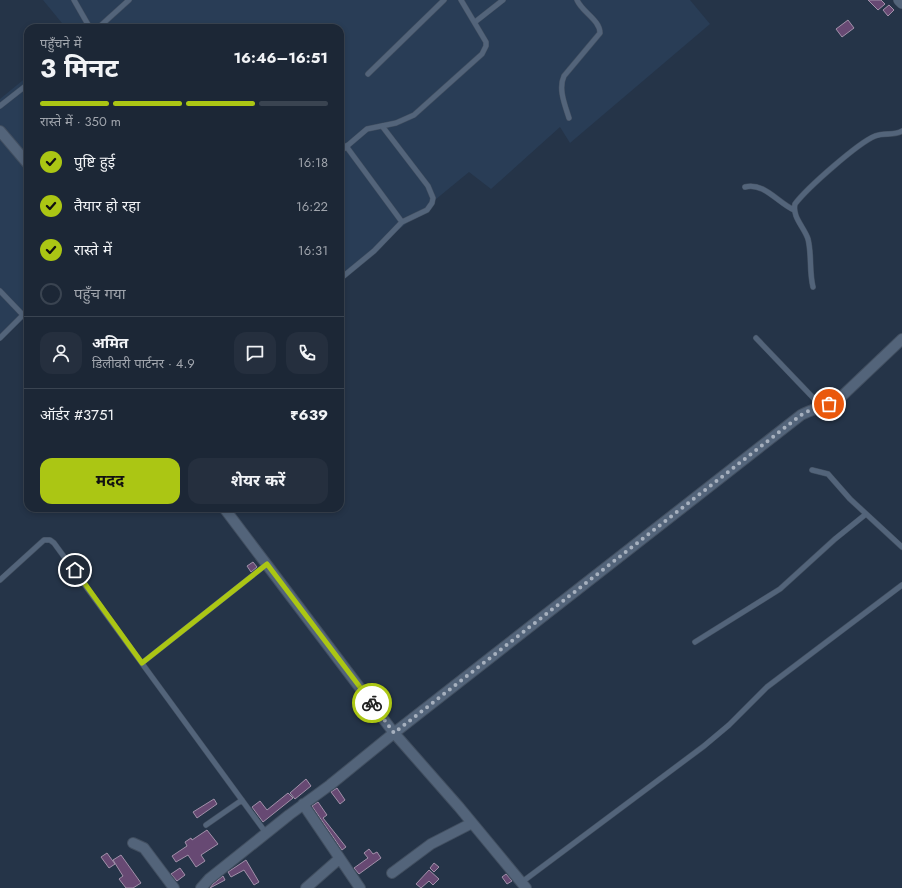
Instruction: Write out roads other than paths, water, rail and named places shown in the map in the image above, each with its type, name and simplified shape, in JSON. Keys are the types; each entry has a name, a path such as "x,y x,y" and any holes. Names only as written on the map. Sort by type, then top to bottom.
{"street":[{"path":"899,0 902,4"},
{"path":"0,132 24,159"},
{"path":"201,888 209,879 266,833 330,785 394,733 801,415 834,402 841,397 902,339"},
{"path":"227,512 394,733 524,885"},
{"path":"303,804 360,888"},
{"path":"392,873 431,844 472,823"},
{"path":"133,843 144,848 174,888"},
{"path":"306,888 339,859"}],"lane":[{"path":"74,0 88,24"},
{"path":"102,24 129,0"},
{"path":"368,74 444,0"},
{"path":"402,222 346,146 367,130 401,121 414,115 482,54 486,46 486,42 461,0"},
{"path":"475,22 503,0"},
{"path":"569,118 561,82 564,76 600,33 598,24 586,13 577,0"},
{"path":"0,106 24,87"},
{"path":"344,276 374,251 402,222 426,210 432,202 432,192 382,126"},
{"path":"794,210 799,199 856,148 877,135 901,133"},
{"path":"745,187 753,185 760,187 780,203 794,210 808,240 809,274 813,287"},
{"path":"0,291 23,315 0,338"},
{"path":"756,338 821,406"},
{"path":"812,470 828,474 866,514 902,547"},
{"path":"695,642 780,589 835,539 866,514"},
{"path":"0,580 44,540 50,540 67,559 266,833"},
{"path":"142,663 267,564"},
{"path":"524,885 704,746 729,725 767,687 902,585"},
{"path":"206,825 242,800"}]}
